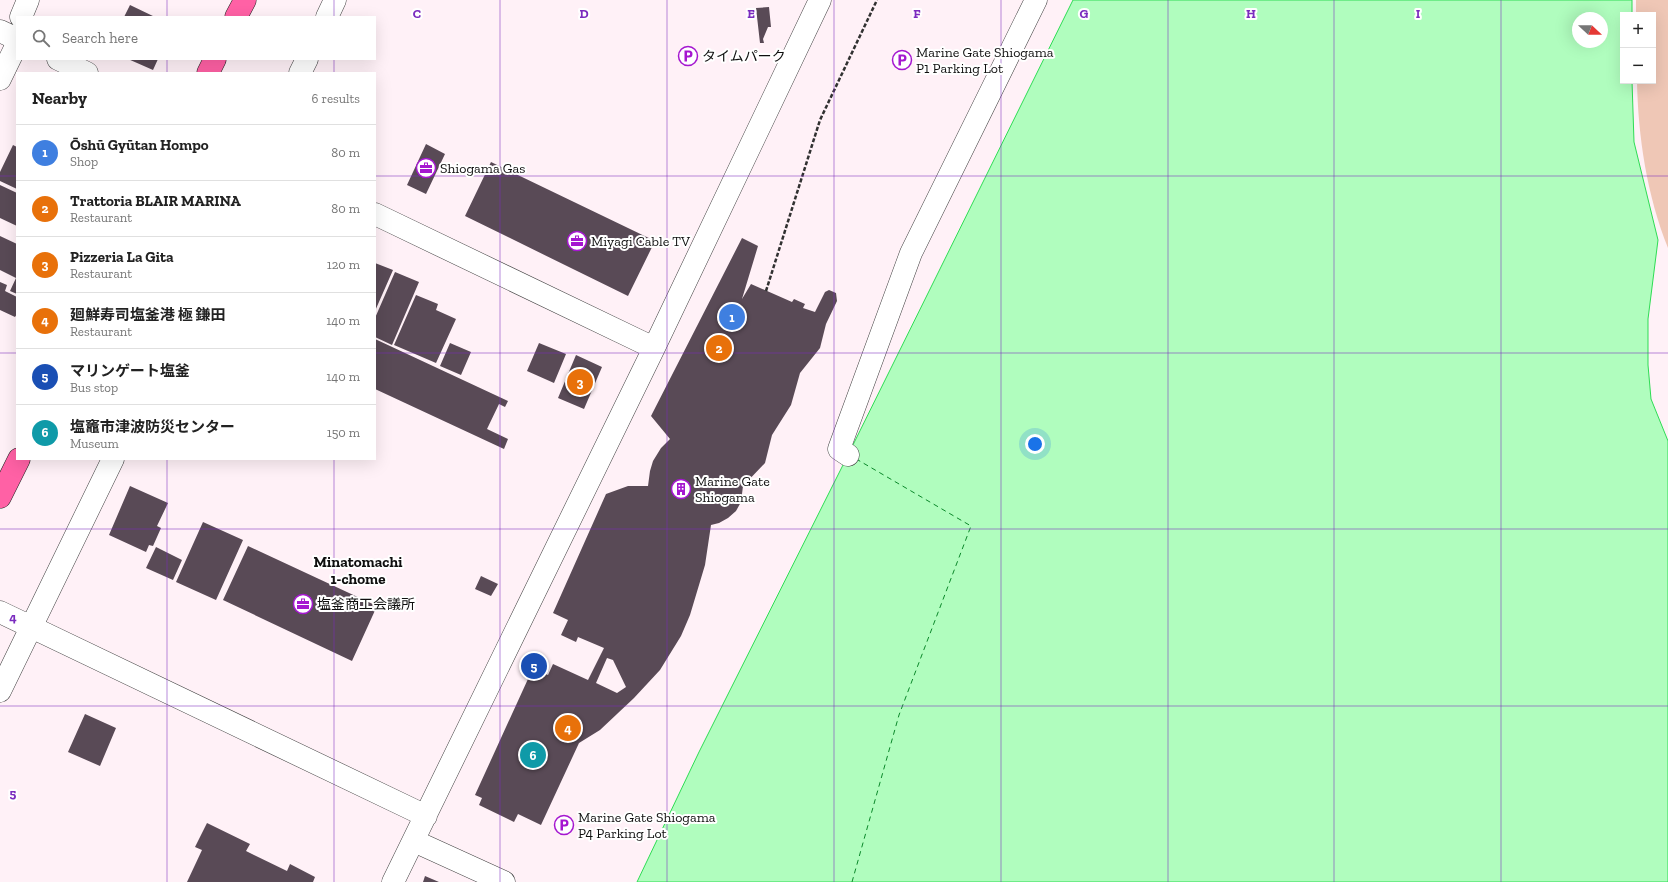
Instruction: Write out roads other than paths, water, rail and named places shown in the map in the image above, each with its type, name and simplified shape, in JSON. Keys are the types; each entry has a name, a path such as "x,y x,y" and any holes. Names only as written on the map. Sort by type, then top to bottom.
{"main road":[{"path":"237,16 245,0"},
{"path":"208,72 214,60"},
{"path":"0,497 18,460"}],"street":[{"path":"21,16 28,0"},
{"path":"327,16 335,0"},
{"path":"393,882 654,348 820,0"},
{"path":"848,455 839,449 911,253 1036,0"},
{"path":"0,31 16,39"},
{"path":"0,78 16,46"},
{"path":"60,60 85,72"},
{"path":"300,72 306,60"},
{"path":"376,214 654,348"},
{"path":"0,691 113,460"},
{"path":"0,612 426,816"},
{"path":"414,840 504,882"}],"place":[{"name":"タイムパーク","path":"688,56"},
{"name":"Marine Gate Shiogama P1 Parking Lot","path":"902,60"},
{"name":"Shiogama Gas","path":"426,168"},
{"name":"Miyagi Cable TV","path":"577,241"},
{"name":"Ōshū Gyūtan Hompo","path":"732,317"},
{"name":"Trattoria BLAIR MARINA","path":"719,348"},
{"name":"Pizzeria La Gita","path":"580,382"},
{"name":"Marine Gate Shiogama","path":"681,489"},
{"name":"塩釜商工会議所","path":"303,604"},
{"name":"マリンゲート塩釜","path":"534,666"},
{"name":"廻鮮寿司塩釜港 極 鎌田","path":"568,728"},
{"name":"塩竈市津波防災センター","path":"533,755"},
{"name":"Marine Gate Shiogama P4 Parking Lot","path":"564,825"}],"district":[{"name":"Minatomachi 1-chome","path":"358,570"}]}
